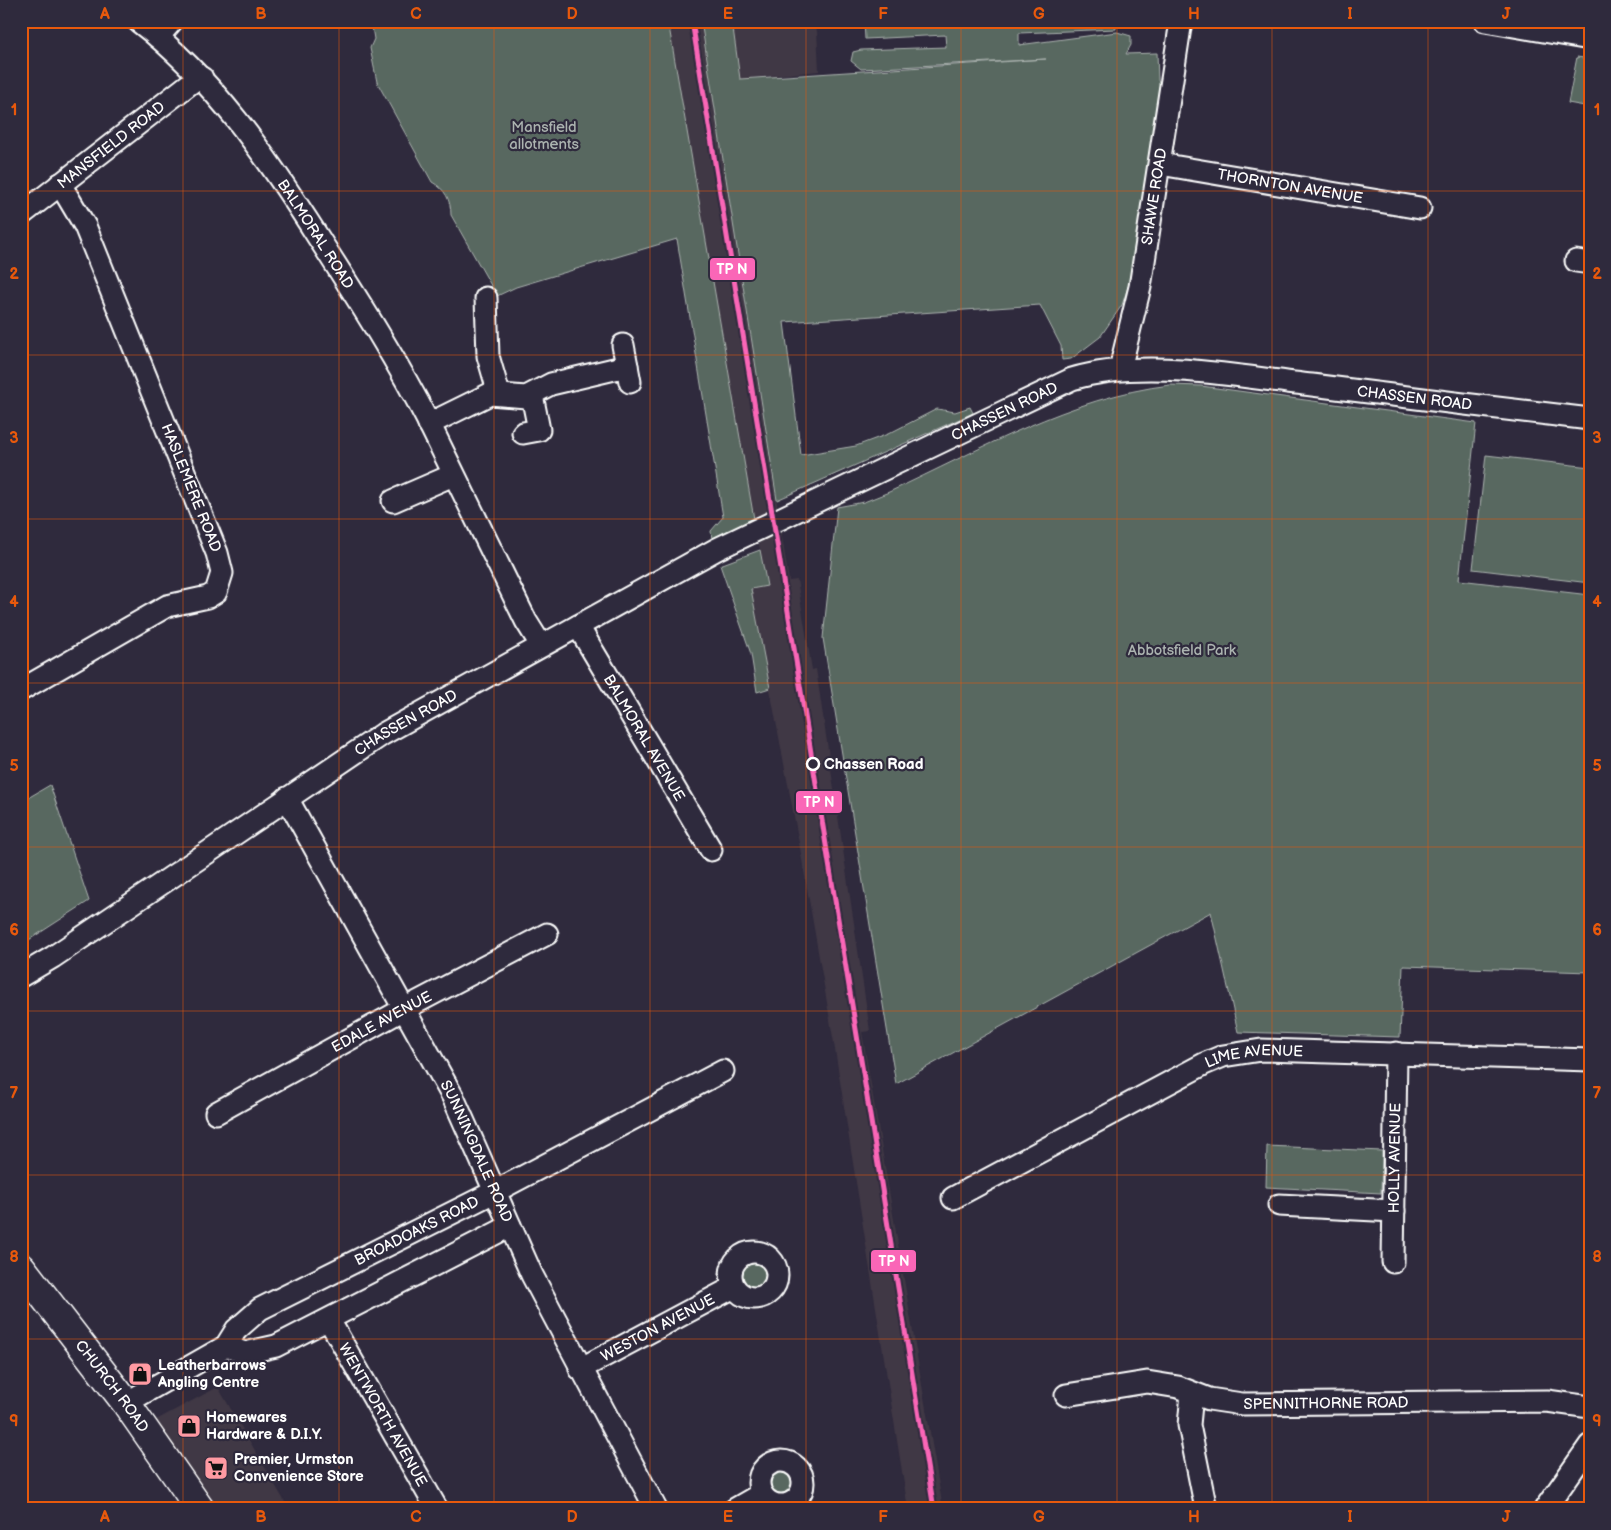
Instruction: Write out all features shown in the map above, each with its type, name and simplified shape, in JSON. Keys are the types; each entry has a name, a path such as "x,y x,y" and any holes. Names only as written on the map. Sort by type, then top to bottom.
{"main road":[{"name":"CHURCH ROAD","path":"21,1267 126,1402 200,1509"}],"street":[{"name":"BALMORAL ROAD","path":"138,21 165,29 279,175 375,327 429,424 453,475 541,645"},
{"name":"SHAWE ROAD","path":"1120,369 1140,287 1181,21"},
{"path":"1485,21 1590,39"},
{"name":"MANSFIELD ROAD","path":"21,215 192,82 202,78"},
{"name":"THORNTON AVENUE","path":"1160,164 1420,208"},
{"name":"HASLEMERE ROAD","path":"21,690 167,606 208,597 216,592 222,573 217,553 85,226 60,184"},
{"path":"486,298 488,356 499,394"},
{"path":"429,424 480,398 499,394 518,397 532,395 551,384 629,374 623,345"},
{"name":"CHASSEN ROAD","path":"21,976 53,957 383,734 541,645 718,549 797,510 1050,389 1096,372 1120,369 1222,375 1590,419"},
{"path":"523,433 539,430 532,395"},
{"path":"393,501 453,475"},
{"name":"BALMORAL AVENUE","path":"578,626 711,850"},
{"name":"SUNNINGDALE ROAD","path":"287,798 453,1097 535,1283 656,1509"},
{"name":"EDALE AVENUE","path":"216,1113 404,1009 547,934"},
{"name":"LIME AVENUE","path":"953,1198 1204,1064 1223,1056 1261,1050 1590,1060"},
{"name":"HOLLY AVENUE","path":"1393,1262 1396,1053"},
{"name":"BROADOAKS ROAD","path":"126,1402 226,1346 236,1330 260,1309 496,1191 723,1071"},
{"path":"1279,1205 1394,1211"},
{"path":"226,1346 245,1353 276,1346 510,1226"},
{"name":"WESTON AVENUE","path":"580,1369 734,1287"},
{"name":"WENTWORTH AVENUE","path":"329,1320 437,1509"},
{"name":"SPENNITHORNE ROAD","path":"1066,1395 1147,1382 1178,1387 1208,1400 1242,1404 1547,1401 1590,1407"},
{"path":"1192,1394 1188,1425 1206,1509"},
{"path":"1545,1509 1590,1445"},
{"path":"735,1509 761,1494"}],"shaded area":[{"path":"668,21 701,21 789,581 797,580 812,670 816,669 870,1031 862,1032 943,1509 908,1509 833,1037 800,848 751,589 767,585"},
{"path":"732,21 814,21 817,31 819,71 740,79"},
{"path":"218,1387 289,1509 214,1509 156,1420"}],"green space":[{"name":"Mansfield allotments","path":"371,21 668,21 754,519 712,540 711,531 723,517 677,239 516,287 497,296 451,215 450,204 446,195 432,182 377,82 370,48 374,39"},
{"path":"701,21 732,21 740,79 1046,59 861,69 851,61 853,52 861,50 946,47 945,35 865,39 864,21 1116,21 1116,29 1019,33 1019,45 1117,32 1131,36 1131,45 1126,54 1157,53 1158,80 1162,92 1139,254 1122,305 1100,337 1071,359 1062,360 1061,346 1040,305 784,322 801,455 856,446 888,434 937,409 955,412 970,407 973,413 777,500"},
{"path":"1577,57 1590,59 1590,107 1568,103"},
{"name":"Abbotsfield Park","path":"1170,385 1201,386 1476,423 1459,580 1590,595 1590,972 1403,966 1400,1037 1238,1032 1211,912 896,1084 823,638 837,507 864,502 889,492 1026,427 1061,413 1133,391"},
{"path":"1486,455 1590,467 1590,583 1473,569"},
{"path":"760,550 767,586 751,589 770,688 757,692 751,654 720,565"},
{"path":"50,785 89,901 21,945 21,802"},
{"path":"1267,1146 1382,1151 1381,1193 1266,1187"},
{"path":"754,1261 764,1265 768,1275 764,1285 754,1289 744,1285 740,1275 744,1265"},
{"path":"780,1470 790,1474 794,1484 790,1494 780,1498 770,1494 766,1484 770,1474"}],"transit line":[{"path":"692,21 934,1509"}],"place":[{"name":"Chassen Road","path":"813,764"},
{"name":"Leatherbarrows Angling Centre","path":"140,1374"},
{"name":"Homewares Hardware & D.I.Y.","path":"189,1426"},
{"name":"Premier, Urmston Convenience Store","path":"216,1468"}]}
